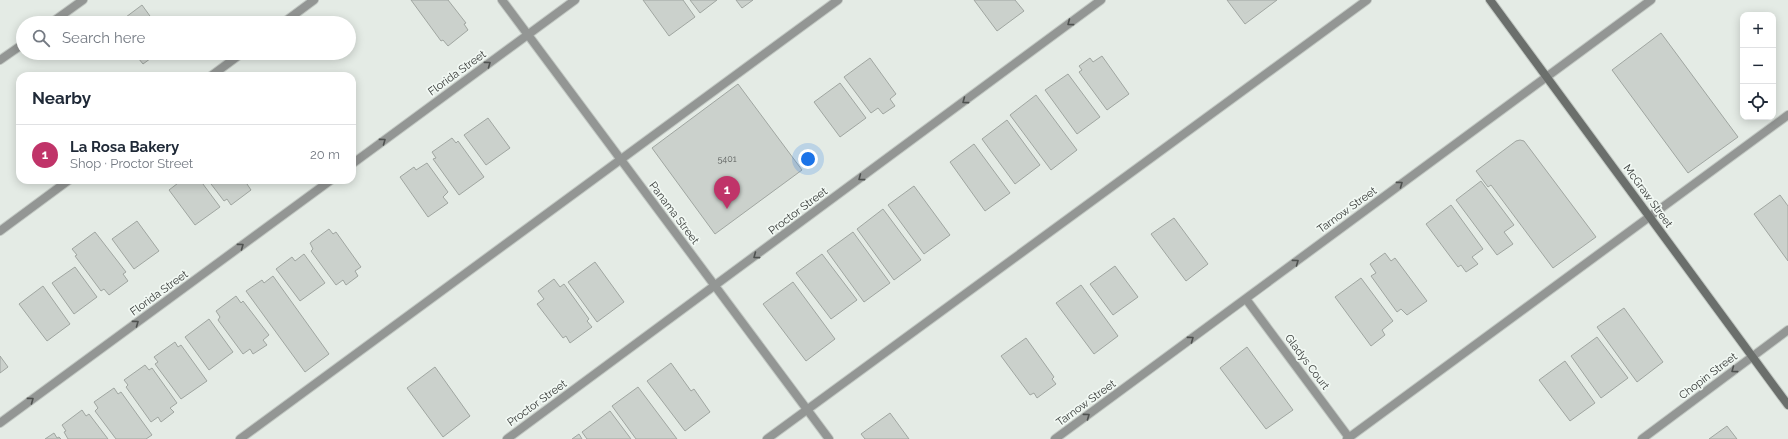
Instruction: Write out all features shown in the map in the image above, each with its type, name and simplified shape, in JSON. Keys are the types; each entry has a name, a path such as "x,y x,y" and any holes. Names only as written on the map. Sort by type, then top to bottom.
{"street":[{"path":"61,16 83,0"},
{"path":"292,16 314,0"},
{"name":"Panama Street","path":"502,0 829,439"},
{"name":"Florida Street","path":"356,161 575,0"},
{"path":"240,439 838,0"},
{"name":"Proctor Street","path":"507,439 715,287 1101,0"},
{"path":"767,439 1367,0"},
{"name":"McGraw Street","path":"1490,0 1788,404"},
{"name":"Tarnow Street","path":"1055,439 1651,0"},
{"path":"0,60 16,49"},
{"path":"216,72 233,60"},
{"path":"1349,438 1788,116"},
{"path":"0,231 64,184"},
{"name":"Florida Street","path":"0,423 326,184"},
{"name":"Gladys Court","path":"1246,299 1349,438"},
{"name":"Chopin Street","path":"1642,439 1788,330"}],"building":[{"path":"411,0 448,0 466,23 464,24 468,30 448,46 443,40 441,41"},
{"path":"643,0 683,0 695,17 669,36"},
{"path":"690,0 717,0 700,13"},
{"path":"736,0 753,0 742,8"},
{"path":"974,0 1015,0 1024,11 997,31"},
{"path":"1227,0 1277,0 1245,24"},
{"path":"142,5 150,16 127,16"},
{"path":"1661,33 1738,137 1688,173 1612,70"},
{"path":"1102,56 1129,94 1107,110 1079,72 1082,70 1079,66 1090,58 1093,62"},
{"path":"870,58 896,94 890,99 895,106 883,114 878,108 871,113 844,77"},
{"path":"140,60 148,60 143,64"},
{"path":"1068,74 1100,117 1077,134 1045,90"},
{"path":"840,83 866,118 840,137 814,102"},
{"path":"738,84 802,170 715,234 652,148"},
{"path":"1036,95 1077,150 1051,170 1010,115"},
{"path":"488,118 510,148 486,165 464,135"},
{"path":"1007,120 1040,165 1015,184 982,139"},
{"path":"452,138 456,143 458,141 484,177 459,195 433,159 436,158 432,152"},
{"path":"1516,141 1524,141 1596,237 1553,268 1491,185 1488,187 1476,171"},
{"path":"974,144 1010,193 985,211 950,162"},
{"path":"427,163 448,192 443,197 448,203 428,217 400,177 414,167 416,170"},
{"path":"1481,181 1514,225 1504,232 1513,244 1497,255 1456,200"},
{"path":"177,184 203,184 220,207 195,225 169,190"},
{"path":"211,184 247,184 251,190 231,205 227,199 224,201"},
{"path":"914,186 950,235 924,254 888,205"},
{"path":"1780,195 1788,206 1788,261 1754,214"},
{"path":"1451,205 1483,249 1472,257 1478,264 1466,272 1461,265 1458,267 1426,224"},
{"path":"883,209 921,260 894,280 857,229"},
{"path":"1174,218 1208,264 1186,281 1151,234"},
{"path":"137,221 159,251 134,269 112,239"},
{"path":"329,229 333,234 336,232 361,267 355,271 358,276 346,285 343,280 336,285 311,251 313,249 310,243"},
{"path":"95,232 126,272 123,274 128,281 109,295 104,289 101,291 75,256 77,255 72,249"},
{"path":"853,232 890,283 864,302 827,251"},
{"path":"1385,253 1391,261 1395,258 1427,301 1407,315 1401,309 1397,312 1371,276 1376,273 1370,264"},
{"path":"304,254 325,283 300,301 276,269 292,257 295,261"},
{"path":"822,254 857,300 831,319 796,273"},
{"path":"595,262 624,302 597,322 568,282"},
{"path":"1115,266 1138,297 1113,315 1090,284"},
{"path":"75,267 97,297 74,314 52,283"},
{"path":"273,276 329,354 305,372 246,291 262,280 264,283"},
{"path":"1361,278 1393,321 1382,330 1385,335 1371,346 1335,297"},
{"path":"554,279 560,287 564,284 589,319 587,321 592,327 570,343 566,336 563,338 537,304 544,299 538,291"},
{"path":"793,282 835,339 806,361 763,304"},
{"path":"1081,285 1118,336 1094,354 1056,303"},
{"path":"43,286 70,324 47,341 19,304"},
{"path":"236,296 241,303 243,301 269,335 263,340 267,345 253,354 250,349 243,354 218,320 220,317 216,311"},
{"path":"1624,308 1663,362 1637,382 1597,327"},
{"path":"209,319 233,352 209,370 185,337"},
{"path":"1597,337 1628,378 1601,398 1571,356"},
{"path":"1026,338 1054,377 1052,379 1056,384 1037,398 1034,393 1030,395 1001,356"},
{"path":"175,342 178,347 181,345 207,381 181,399 155,364 158,362 154,357"},
{"path":"1247,347 1293,410 1266,429 1220,368"},
{"path":"0,356 8,367 0,373"},
{"path":"1565,361 1595,403 1570,421 1539,380"},
{"path":"671,363 691,391 694,389 710,412 685,431 647,381"},
{"path":"145,365 149,370 152,368 177,403 170,408 174,412 161,422 158,417 151,422 126,387 128,385 124,380"},
{"path":"435,367 470,416 443,437 407,388"},
{"path":"638,387 677,439 636,439 612,406"},
{"path":"114,388 118,394 121,392 152,435 146,439 116,439 95,411 98,408 94,402"},
{"path":"82,410 86,416 89,414 108,439 68,439 64,432 66,431 62,425"},
{"path":"610,411 631,439 587,439 582,432"},
{"path":"890,413 909,439 865,439 861,434"},
{"path":"1727,426 1737,439 1709,439"},
{"path":"54,433 57,438 59,437 61,439 45,439"},
{"path":"579,434 582,439 572,439"}],"place":[{"name":"La Rosa Bakery","path":"727,209"}]}
